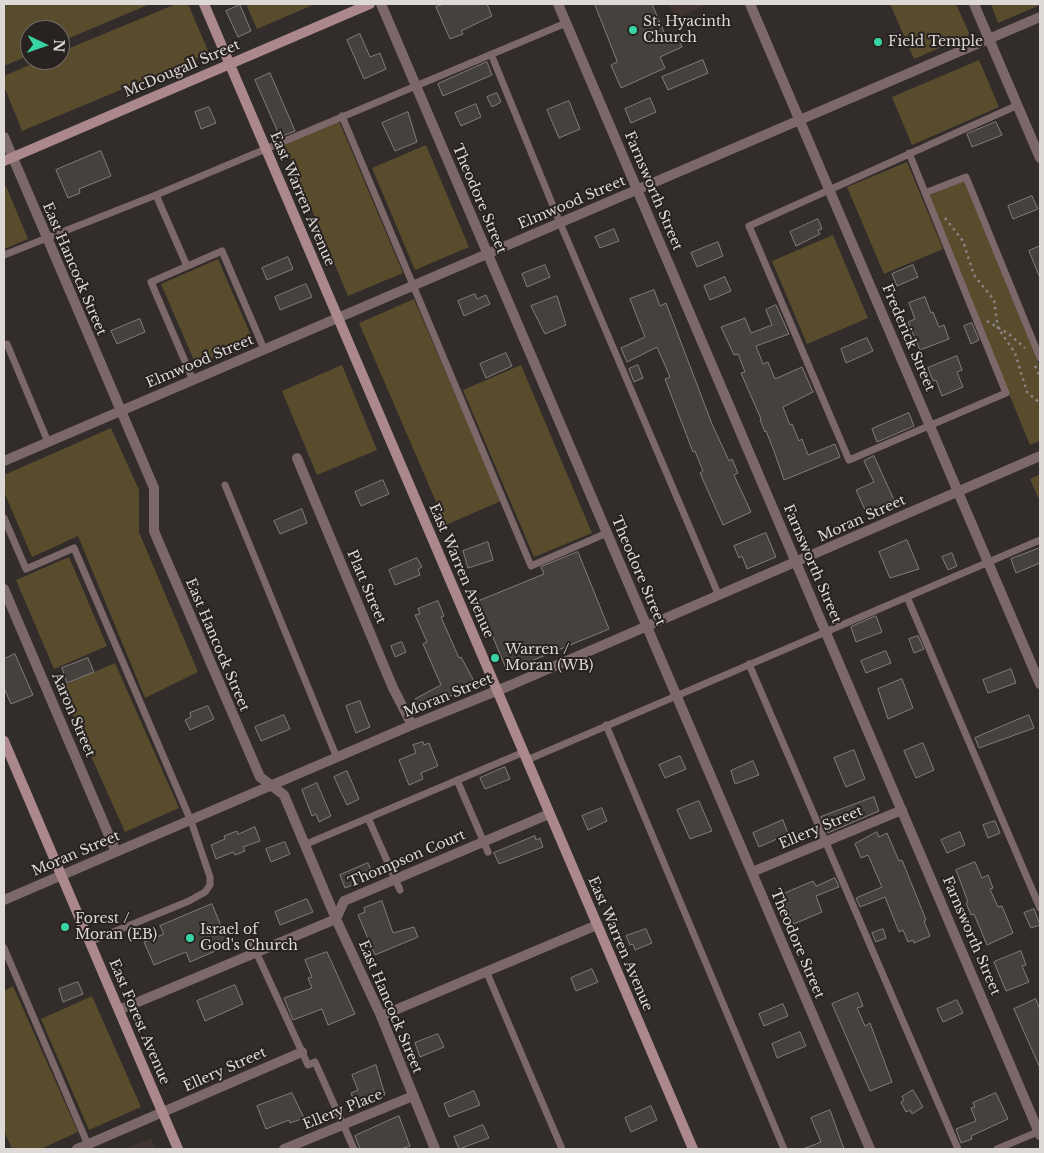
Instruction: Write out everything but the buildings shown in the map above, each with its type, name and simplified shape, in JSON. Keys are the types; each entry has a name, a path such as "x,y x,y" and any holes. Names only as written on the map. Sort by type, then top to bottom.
{"main road":[{"name":"East Warren Avenue","path":"204,4 693,1149"},
{"name":"McDougall Street","path":"8,159 370,4"},
{"name":"East Forest Avenue","path":"4,741 178,1149"}],"street":[{"name":"Theodore Street","path":"381,4 870,1149"},
{"name":"Farnsworth Street","path":"558,4 1040,1132"},
{"name":"Frederick Street","path":"750,4 1040,684"},
{"path":"974,4 1040,158"},
{"name":"Elmwood Street","path":"4,461 1040,17"},
{"name":"East Hancock Street","path":"4,137 8,159 46,238 154,488 154,531 159,543 260,777 284,795 336,919 381,1016 435,1149"},
{"name":"Moran Street","path":"4,900 272,787 412,725 498,691 648,627 1040,456"},
{"name":"Platt Street","path":"297,458 393,688 412,725"},
{"name":"Aaron Street","path":"4,588 116,852"},
{"name":"Ellery Street","path":"752,872 902,810"},
{"name":"Thompson Court","path":"336,919 344,901 549,814"},
{"path":"119,1010 254,948 336,919"},
{"path":"381,1016 487,973 597,924"},
{"name":"Ellery Street","path":"77,1149 302,1052"},
{"name":"Ellery Place","path":"284,1149 413,1096"}],"lane":[{"path":"4,255 156,195 566,23"},
{"path":"491,54 560,222 719,596"},
{"path":"909,153 1006,393 849,460 749,226 909,153 1018,105"},
{"path":"342,116 531,566 607,533"},
{"path":"925,193 966,177 1036,359"},
{"path":"156,195 187,266"},
{"path":"193,380 151,282 187,266 222,251 264,349"},
{"path":"4,345 7,344 48,442"},
{"path":"224,485 337,758"},
{"path":"4,518 26,569 74,548 191,821 208,869 210,884 205,892 189,901 89,942"},
{"path":"304,845 457,780 606,725 1040,540"},
{"path":"907,597 1040,908"},
{"path":"749,664 958,1149"},
{"path":"606,725 784,1149"},
{"path":"457,780 488,852"},
{"path":"368,818 400,890"},
{"path":"4,948 88,1144"},
{"path":"254,948 308,1066 316,1062 354,1149"},
{"path":"487,973 562,1149"},
{"path":"998,1149 1040,1132"}],"path":[{"path":"932,208 950,222 964,241 974,275 994,300 998,328 1015,353 1027,392 1040,403"},
{"path":"975,314 1019,341 1029,352"},
{"path":"1036,359 1040,377"}],"shaded area":[{"path":"4,4 150,4 70,38 70,20 20,20 20,59 4,66"},
{"path":"176,4 188,4 209,53 22,131 4,86 4,76 20,69 70,70 70,48"},
{"path":"246,4 315,4 257,29"},
{"path":"669,4 709,4 676,18"},
{"path":"890,4 956,4 970,35 914,59"},
{"path":"991,4 1040,4 1040,5 998,23"},
{"path":"979,60 999,107 912,145 892,97"},
{"path":"339,121 403,273 348,296 284,144"},
{"path":"426,145 469,247 415,270 372,168"},
{"path":"907,162 943,249 884,274 847,187"},
{"path":"964,181 1040,367 1040,441 1030,445 928,196"},
{"path":"4,186 6,186 28,239 4,249"},
{"path":"833,235 868,318 807,344 772,261"},
{"path":"218,259 253,340 196,365 161,284"},
{"path":"414,299 501,501 446,525 359,323"},
{"path":"342,365 377,450 317,475 282,391"},
{"path":"521,365 592,533 534,557 463,390"},
{"path":"111,428 139,490 139,532 198,672 145,698 78,536 32,557 4,492 4,475"},
{"path":"1040,474 1040,502 1030,479"},
{"path":"69,557 107,646 54,669 16,580"},
{"path":"115,663 179,808 125,832 60,687"},
{"path":"13,986 78,1132 41,1149 12,1149 4,1131 4,991"},
{"path":"92,996 141,1107 89,1130 41,1019"},
{"path":"151,1138 155,1149 125,1149"}],"place":[{"name":"St. Hyacinth Church","path":"633,30"},
{"name":"Field Temple","path":"878,42"},
{"name":"Warren / Moran (WB)","path":"495,658"},
{"name":"Forest / Moran (EB)","path":"65,927"},
{"name":"Israel of God's Church","path":"190,938"}]}
